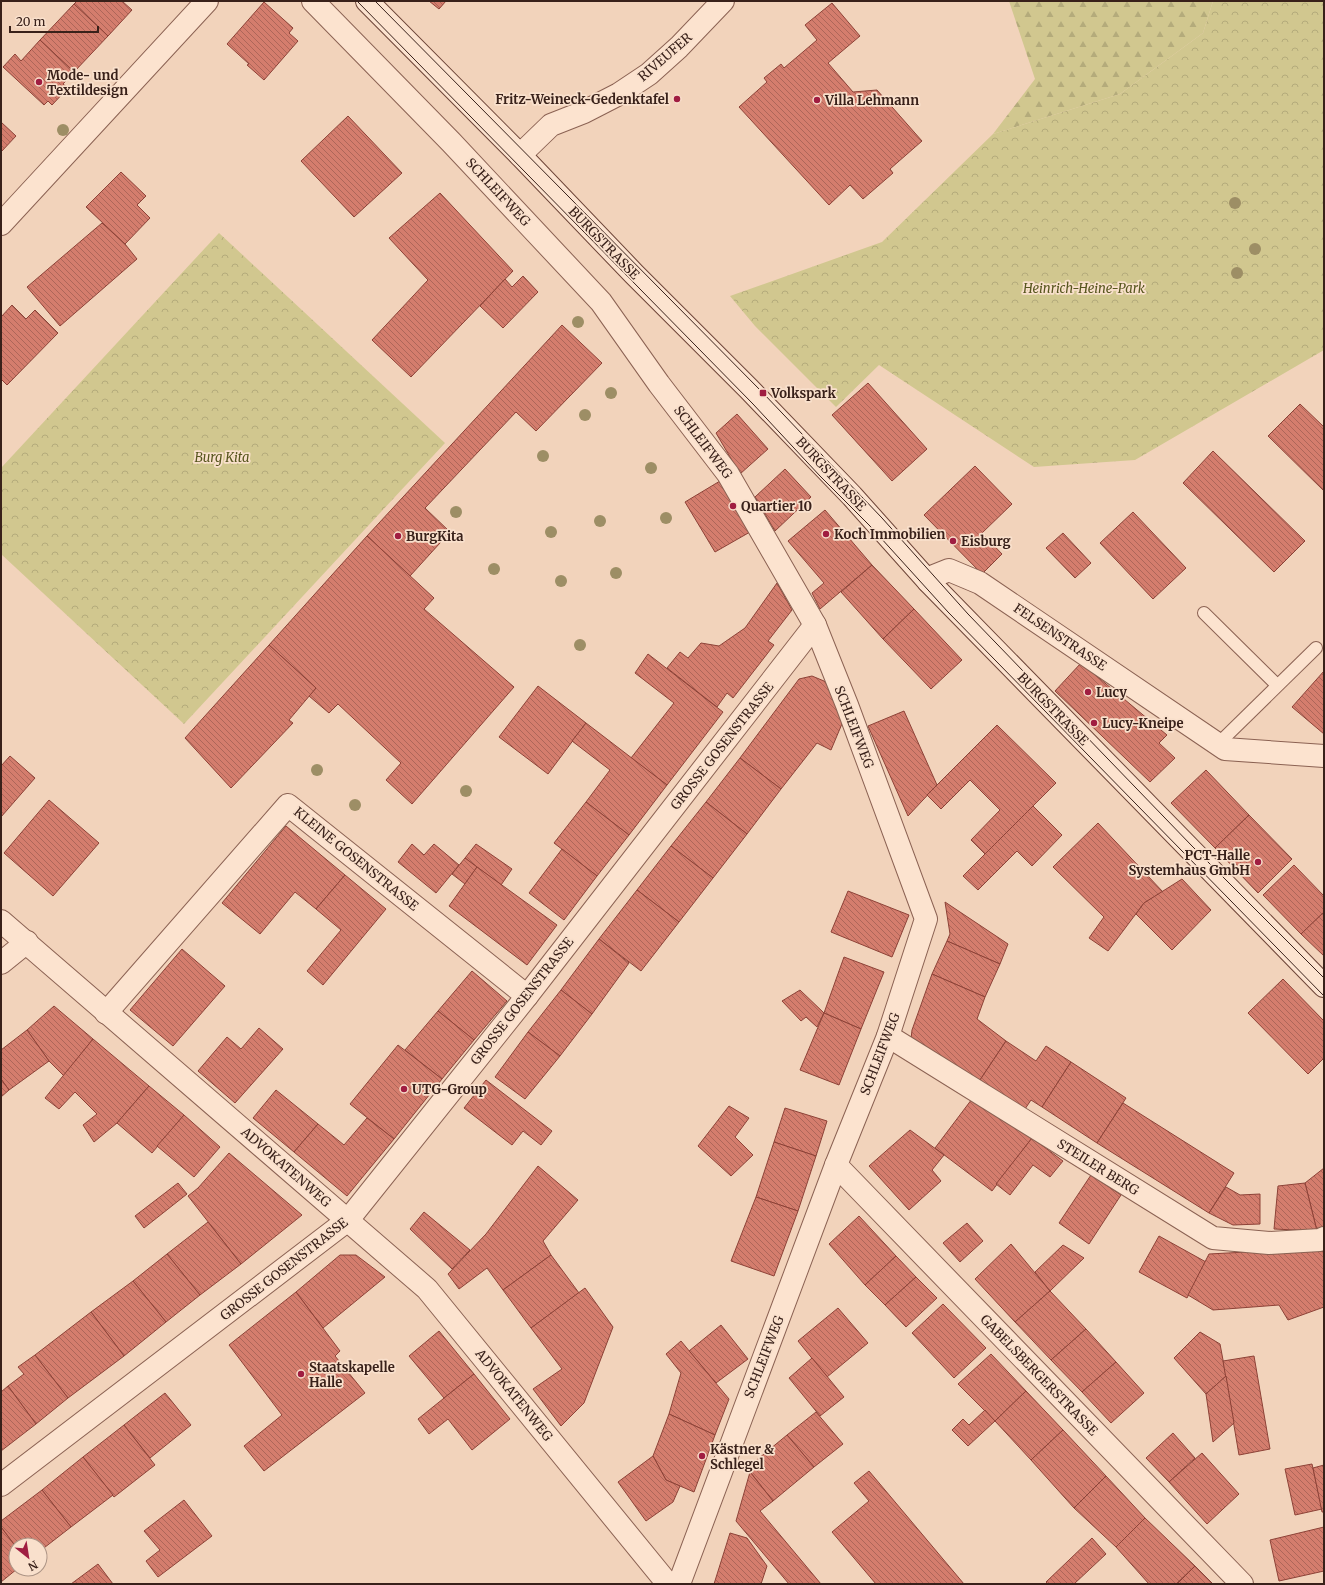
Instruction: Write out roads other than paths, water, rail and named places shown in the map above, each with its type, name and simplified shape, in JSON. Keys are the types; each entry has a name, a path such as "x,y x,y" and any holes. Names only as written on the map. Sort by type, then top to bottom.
{"street":[{"path":"1,224 207,1"},
{"name":"SCHLEIFWEG","path":"312,1 451,142 600,302 659,384 728,474 815,625 847,705 926,919 888,1036 836,1166 679,1584"},
{"name":"BURGSTRASSE","path":"367,1 520,155 634,274 852,496 928,581 1324,986"},
{"name":"RIVEUFER","path":"520,155 551,125 584,112 619,94 649,74 679,48 723,1"},
{"name":"FELSENSTRASSE","path":"928,581 934,576 949,570 980,583 1225,749 1324,756"},
{"name":"GROSSE GOSENSTRASSE","path":"1,1485 348,1220 527,996 815,625"},
{"name":"KLEINE GOSENSTRASSE","path":"106,1012 288,805 527,996"},
{"name":"ADVOKATENWEG","path":"1,921 427,1289 668,1584"},
{"path":"1,963 27,942"},
{"name":"STEILER BERG","path":"888,1036 1213,1238 1270,1243 1320,1240 1324,1238"},
{"name":"GABELSBERGERSTRASSE","path":"836,1166 1242,1584"}],"lane":[{"path":"1204,613 1277,685"},
{"path":"1218,744 1316,648"}],"tram line":[{"path":"357,1 753,404 820,476 870,526 948,612 1324,996"},
{"path":"375,1 763,393 882,518 968,614 1192,846 1324,978"}],"place":[{"name":"Mode- und Textildesign","path":"39,82"},
{"name":"Fritz-Weineck-Gedenktafel","path":"677,99"},
{"name":"Villa Lehmann","path":"817,100"},
{"name":"Volkspark","path":"763,393"},
{"name":"Quartier 10","path":"733,506"},
{"name":"Koch Immobilien","path":"826,534"},
{"name":"BurgKita","path":"398,536"},
{"name":"Eisburg","path":"953,541"},
{"name":"Lucy","path":"1088,692"},
{"name":"Lucy-Kneipe","path":"1094,723"},
{"name":"PCT-Halle Systemhaus GmbH","path":"1258,862"},
{"name":"UTG-Group","path":"404,1089"},
{"name":"Staatskapelle Halle","path":"301,1374"},
{"name":"Kästner & Schlegel","path":"702,1456"}],"park label":[{"name":"Heinrich-Heine-Park","path":"1084,288"},
{"name":"Burg Kita","path":"222,457"}]}
